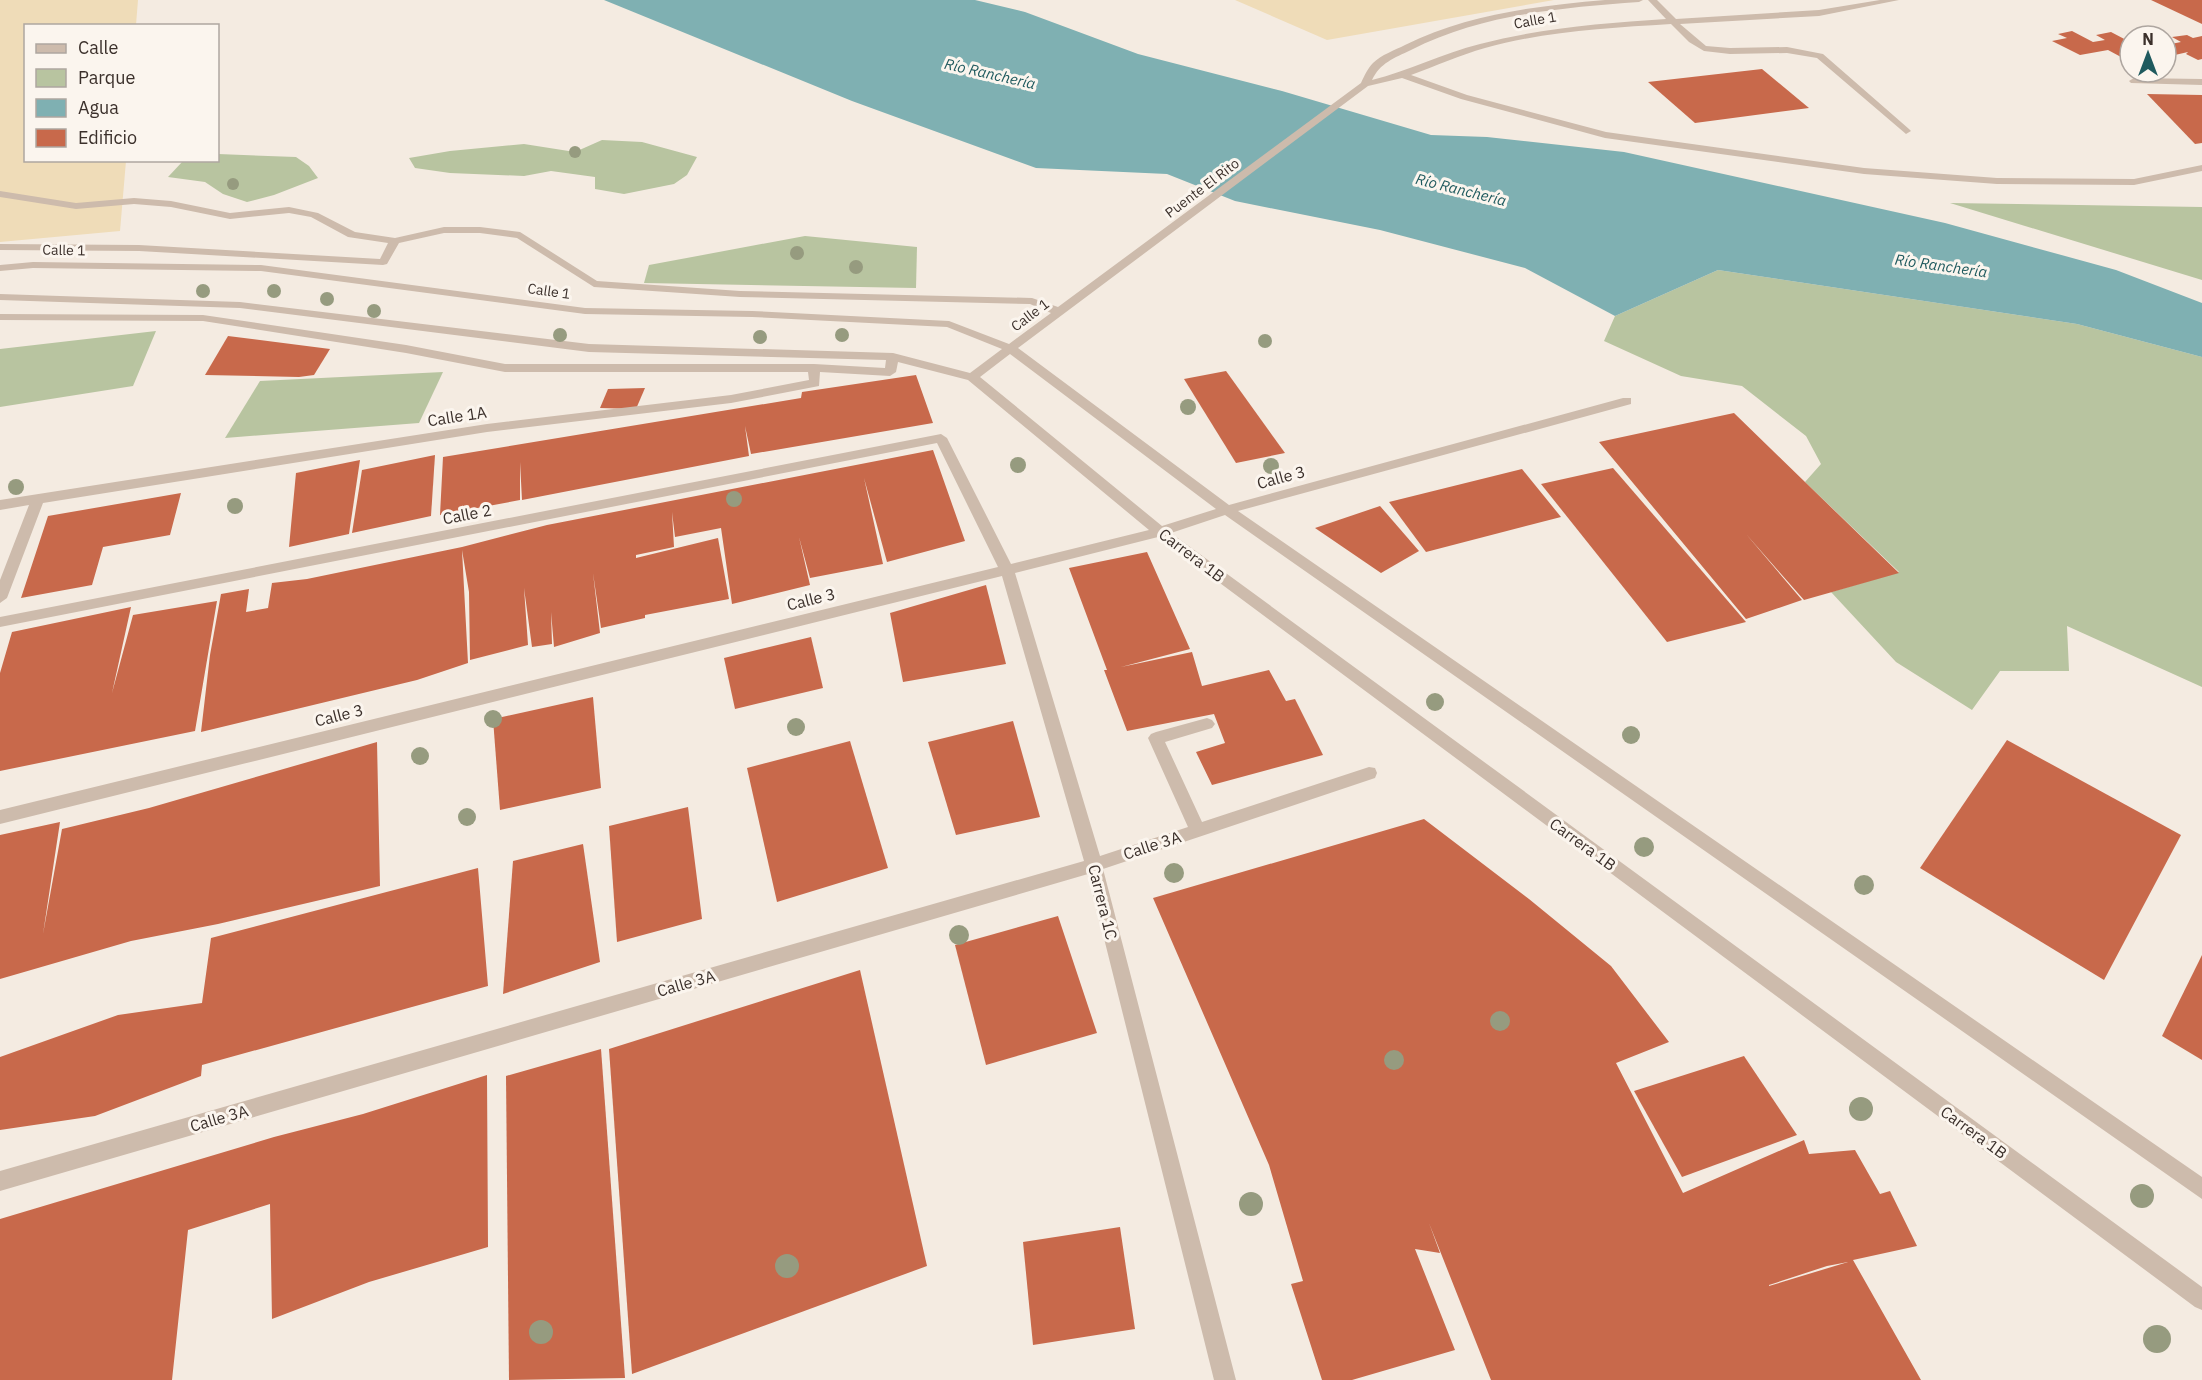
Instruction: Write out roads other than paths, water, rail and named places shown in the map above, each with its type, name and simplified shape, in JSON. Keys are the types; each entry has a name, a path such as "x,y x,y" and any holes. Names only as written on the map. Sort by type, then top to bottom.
{"street":[{"name":"Calle 1","path":"1365,84 1375,65 1418,41 1467,24 1515,12 1640,0"},
{"path":"1652,0 1692,40 1704,48 1730,51 1787,50 1820,56 1906,131"},
{"name":"Calle 1","path":"1345,99 1365,84 1403,75 1481,46 1542,33 1594,26 1818,13 1895,0"},
{"path":"1403,75 1464,97 1605,135 1864,171 1997,181 2134,182 2202,168"},
{"path":"2178,82 2202,82"},
{"name":"Puente El Rito","path":"1076,300 1345,99"},
{"path":"0,194 76,206 134,201 171,204 230,216 289,210 314,215 352,235 395,241 444,230 480,230 520,235 594,284 740,294 1032,301 1060,312"},
{"path":"0,248 140,248 383,262 395,241"},
{"name":"Calle 1","path":"0,268 56,265 261,268 585,311 752,314 949,324 1011,348 1076,300"},
{"path":"0,297 240,305 589,348 893,357 972,377 1011,348 1227,510 2202,1189"},
{"path":"0,317 203,318 506,368 814,368 890,372 893,357"},
{"name":"Calle 1A","path":"0,505 487,428 731,399 815,383 814,368"},
{"name":"Carrera 1B","path":"972,377 1160,532 2202,1300"},
{"name":"Calle 3","path":"0,817 1160,532 1227,510 1627,401"},
{"name":"Carrera 1C","path":"941,438 1007,570 1094,865 1225,1380"},
{"name":"Calle 2","path":"0,622 941,438"},
{"path":"0,598 38,498"},
{"path":"1198,830 1156,738 1207,724"},
{"name":"Calle 3A","path":"0,1181 1094,865 1369,773"}],"water":[{"name":"Río Ranchería","path":"604,0 975,0 1025,12 1138,54 1282,91 1431,135 1487,137 1624,152 1945,223 2116,270 2202,303 2202,357 2077,324 1718,270 1615,316 1525,268 1380,230 1235,201 1167,174 1036,168 852,101"}]}
